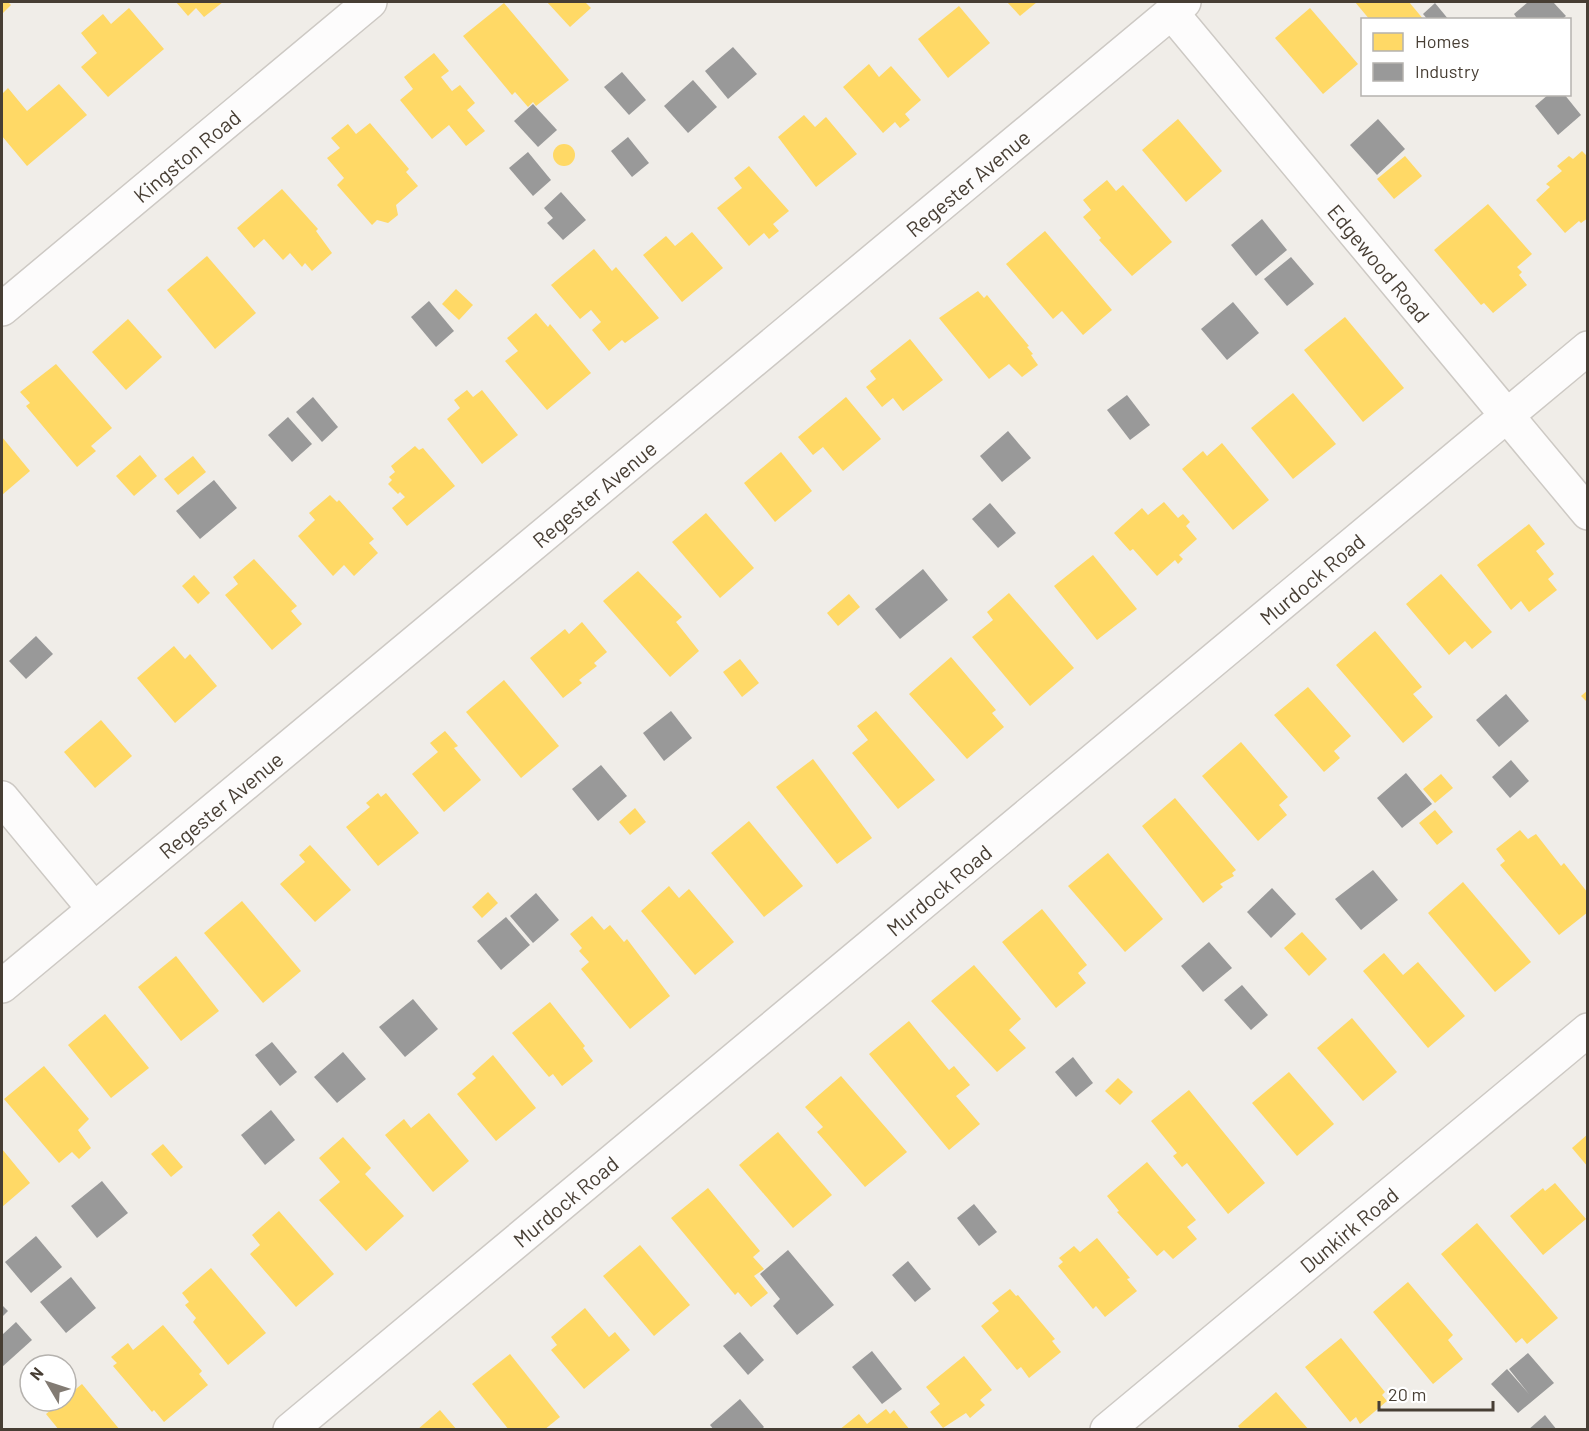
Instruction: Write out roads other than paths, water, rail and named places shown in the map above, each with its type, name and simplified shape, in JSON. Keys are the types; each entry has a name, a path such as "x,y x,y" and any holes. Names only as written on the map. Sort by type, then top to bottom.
{"street":[{"name":"Kingston Road","path":"2,309 370,2"},
{"name":"Edgewood Road","path":"1177,7 1587,513"},
{"name":"Regester Avenue","path":"2,986 1177,7"},
{"name":"Murdock Road","path":"290,1430 1587,348"},
{"path":"2,798 94,909"},
{"name":"Dunkirk Road","path":"1107,1430 1587,1030"}]}
